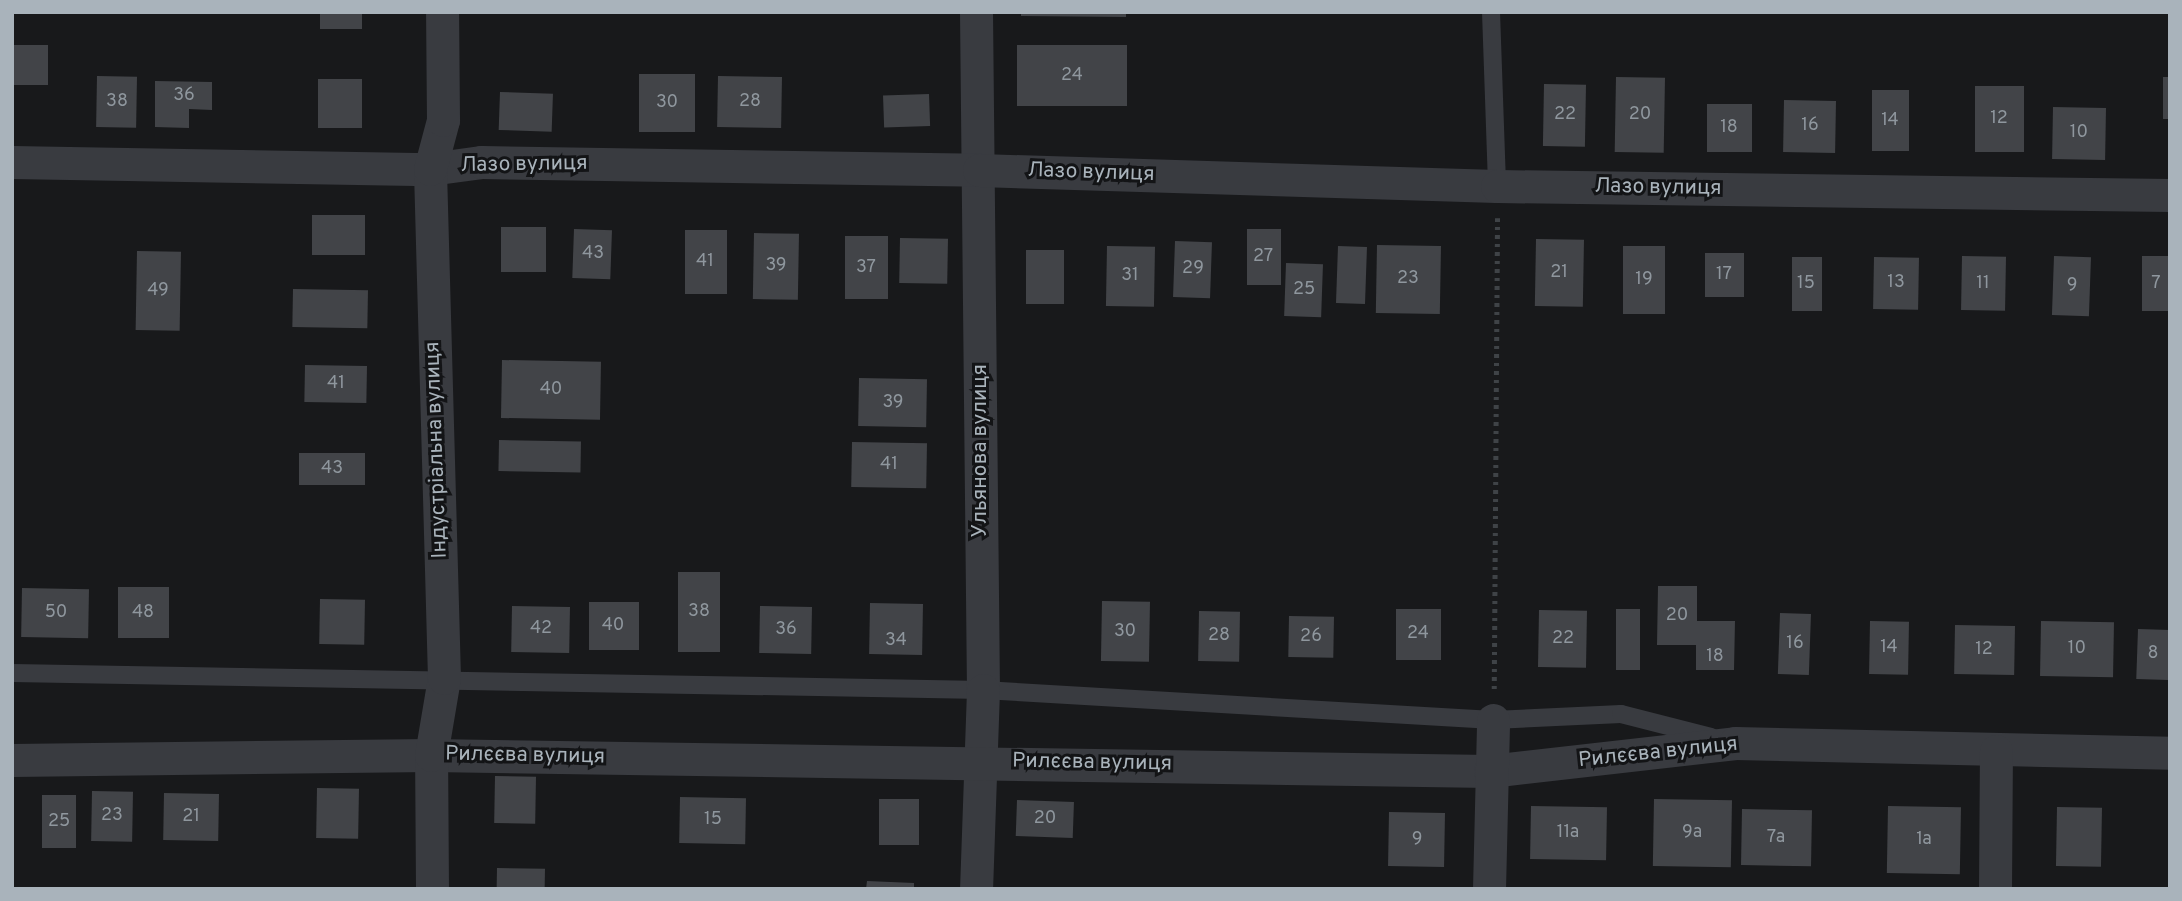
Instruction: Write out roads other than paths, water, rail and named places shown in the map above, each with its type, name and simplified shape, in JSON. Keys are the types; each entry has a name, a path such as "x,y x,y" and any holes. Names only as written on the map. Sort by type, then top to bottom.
{"street":[{"name":"Індустріальна вулиця","path":"432,889 431,755 443,678 430,169 443,120 442,12"},
{"name":"Ульянова вулиця","path":"976,12 983,690 976,889"},
{"name":"Лазо вулиця","path":"12,162 430,169 481,162 979,170 1497,186 2170,195"},
{"path":"1489,889 1493,720"},
{"name":"Рилєєва вулиця","path":"12,760 431,755 980,760 1490,771 1735,743 2170,753"},
{"path":"1995,889 1996,751"}],"lane":[{"path":"1491,12 1497,186"},
{"path":"12,673 443,678 983,690 1493,720 1621,714 1735,743"}]}
